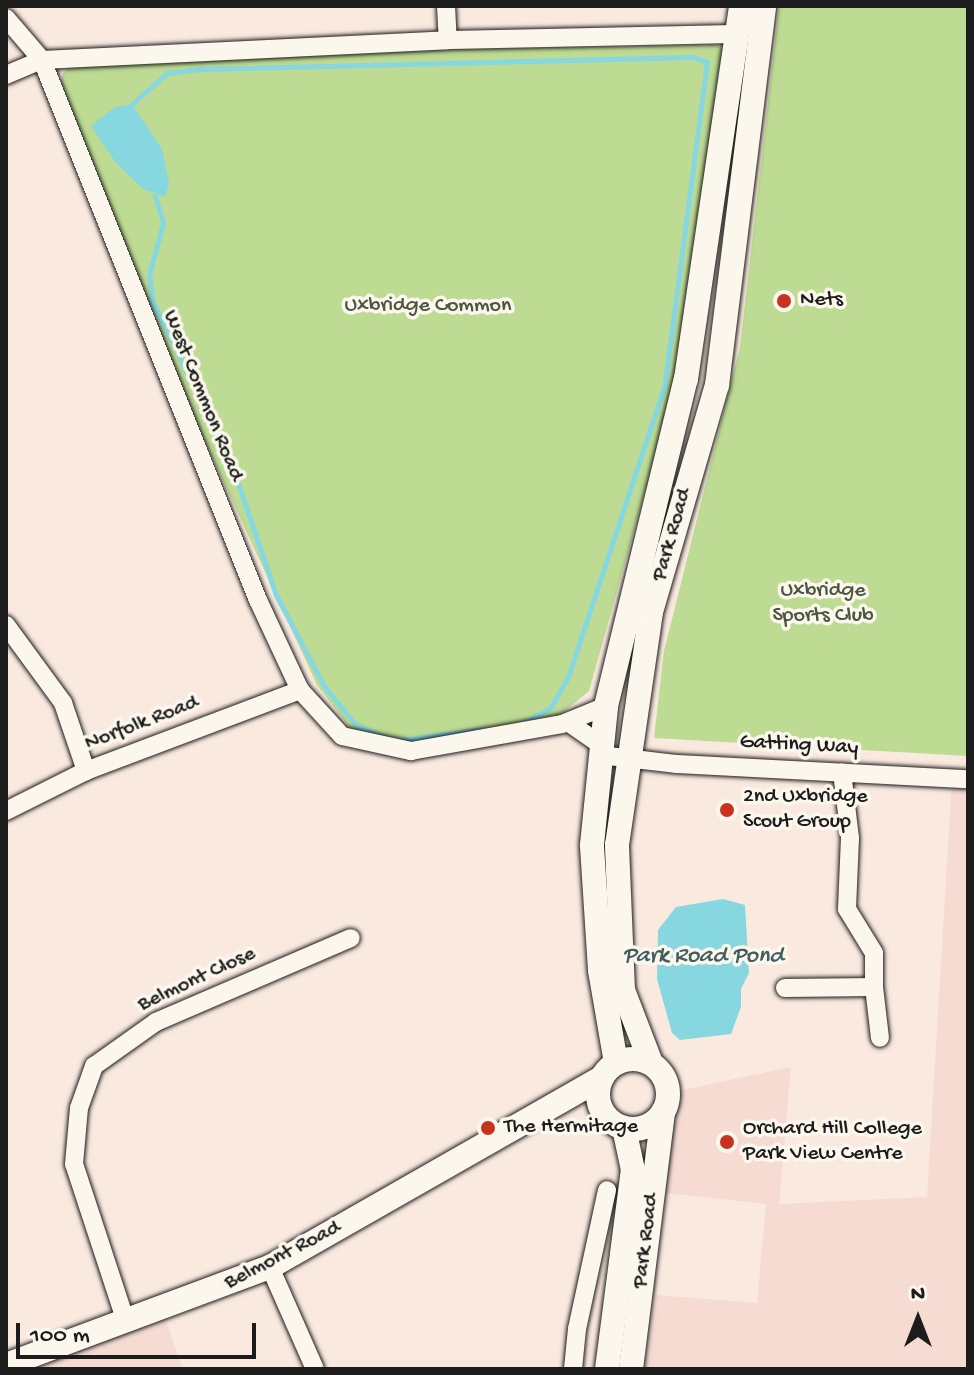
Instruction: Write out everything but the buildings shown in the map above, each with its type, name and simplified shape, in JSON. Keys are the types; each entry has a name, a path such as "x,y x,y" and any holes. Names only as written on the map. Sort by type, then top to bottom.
{"main road":[{"name":"Park Road","path":"609,1071 592,845 606,706 686,379 741,6"},
{"name":"Park Road","path":"651,1063 623,990 617,845 627,759 651,612 717,385 764,6"},
{"path":"631,1059 651,1063 668,1085 663,1112 645,1127 624,1128 603,1112 598,1096 609,1071 631,1059"},
{"name":"Belmont Road","path":"6,1365 270,1267 546,1115 609,1071"},
{"path":"546,1115 603,1112"},
{"name":"Park Road","path":"631,1369 663,1112"},
{"name":"Park Road","path":"607,1369 633,1170 624,1128"}],"street":[{"path":"446,6 448,40"},
{"name":"West Common Road","path":"6,18 42,60 258,600 300,690 342,736 411,751 437,750 568,722"},
{"path":"6,75 42,60 448,40 737,34"},
{"path":"6,625 63,703 86,771"},
{"name":"Norfolk Road","path":"6,811 86,771 300,690"},
{"path":"601,750 568,722 606,706"},
{"name":"Gatting Way","path":"601,750 627,759 968,779"},
{"path":"842,772 850,838 847,909 874,953 880,1038"},
{"name":"Belmont Close","path":"126,1322 74,1164 79,1108 94,1066 156,1022 351,938"},
{"path":"785,988 874,987"},
{"path":"573,1369 607,1190"},
{"path":"270,1267 315,1369"}],"shaded area":[{"path":"952,780 968,781 968,1369 645,1369 656,1295 757,1303 766,1204 665,1193 673,1092 791,1067 779,1204 927,1197"},
{"path":"162,1310 183,1369 6,1369"}],"green space":[{"name":"Uxbridge Sports Club","path":"779,6 968,6 968,756 654,738 664,651 740,347"},
{"name":"Uxbridge Common","path":"718,45 725,52 678,374 589,691 548,725 437,750 351,729 317,685 191,411 60,87 63,73 69,67 360,51"}],"water":[{"path":"132,104 162,149 169,183 165,197 143,189 116,163 91,126 115,107"},
{"name":"Park Road Pond","path":"723,899 745,905 749,973 741,989 741,1007 731,1034 680,1040 672,1033 657,979 658,930 676,907"}],"waterway":[{"path":"132,104 167,73 202,69 693,57 707,62 664,387 568,677 550,708 523,723"},
{"path":"155,196 163,223 149,275 153,302 234,471 276,595 324,686 355,724 387,738"},
{"path":"401,740 482,729"}],"place":[{"name":"Nets","path":"784,301"},
{"name":"2nd Uxbridge Scout Group","path":"727,810"},
{"name":"The Hermitage","path":"488,1128"},
{"name":"Orchard Hill College Park View Centre","path":"727,1142"}]}
